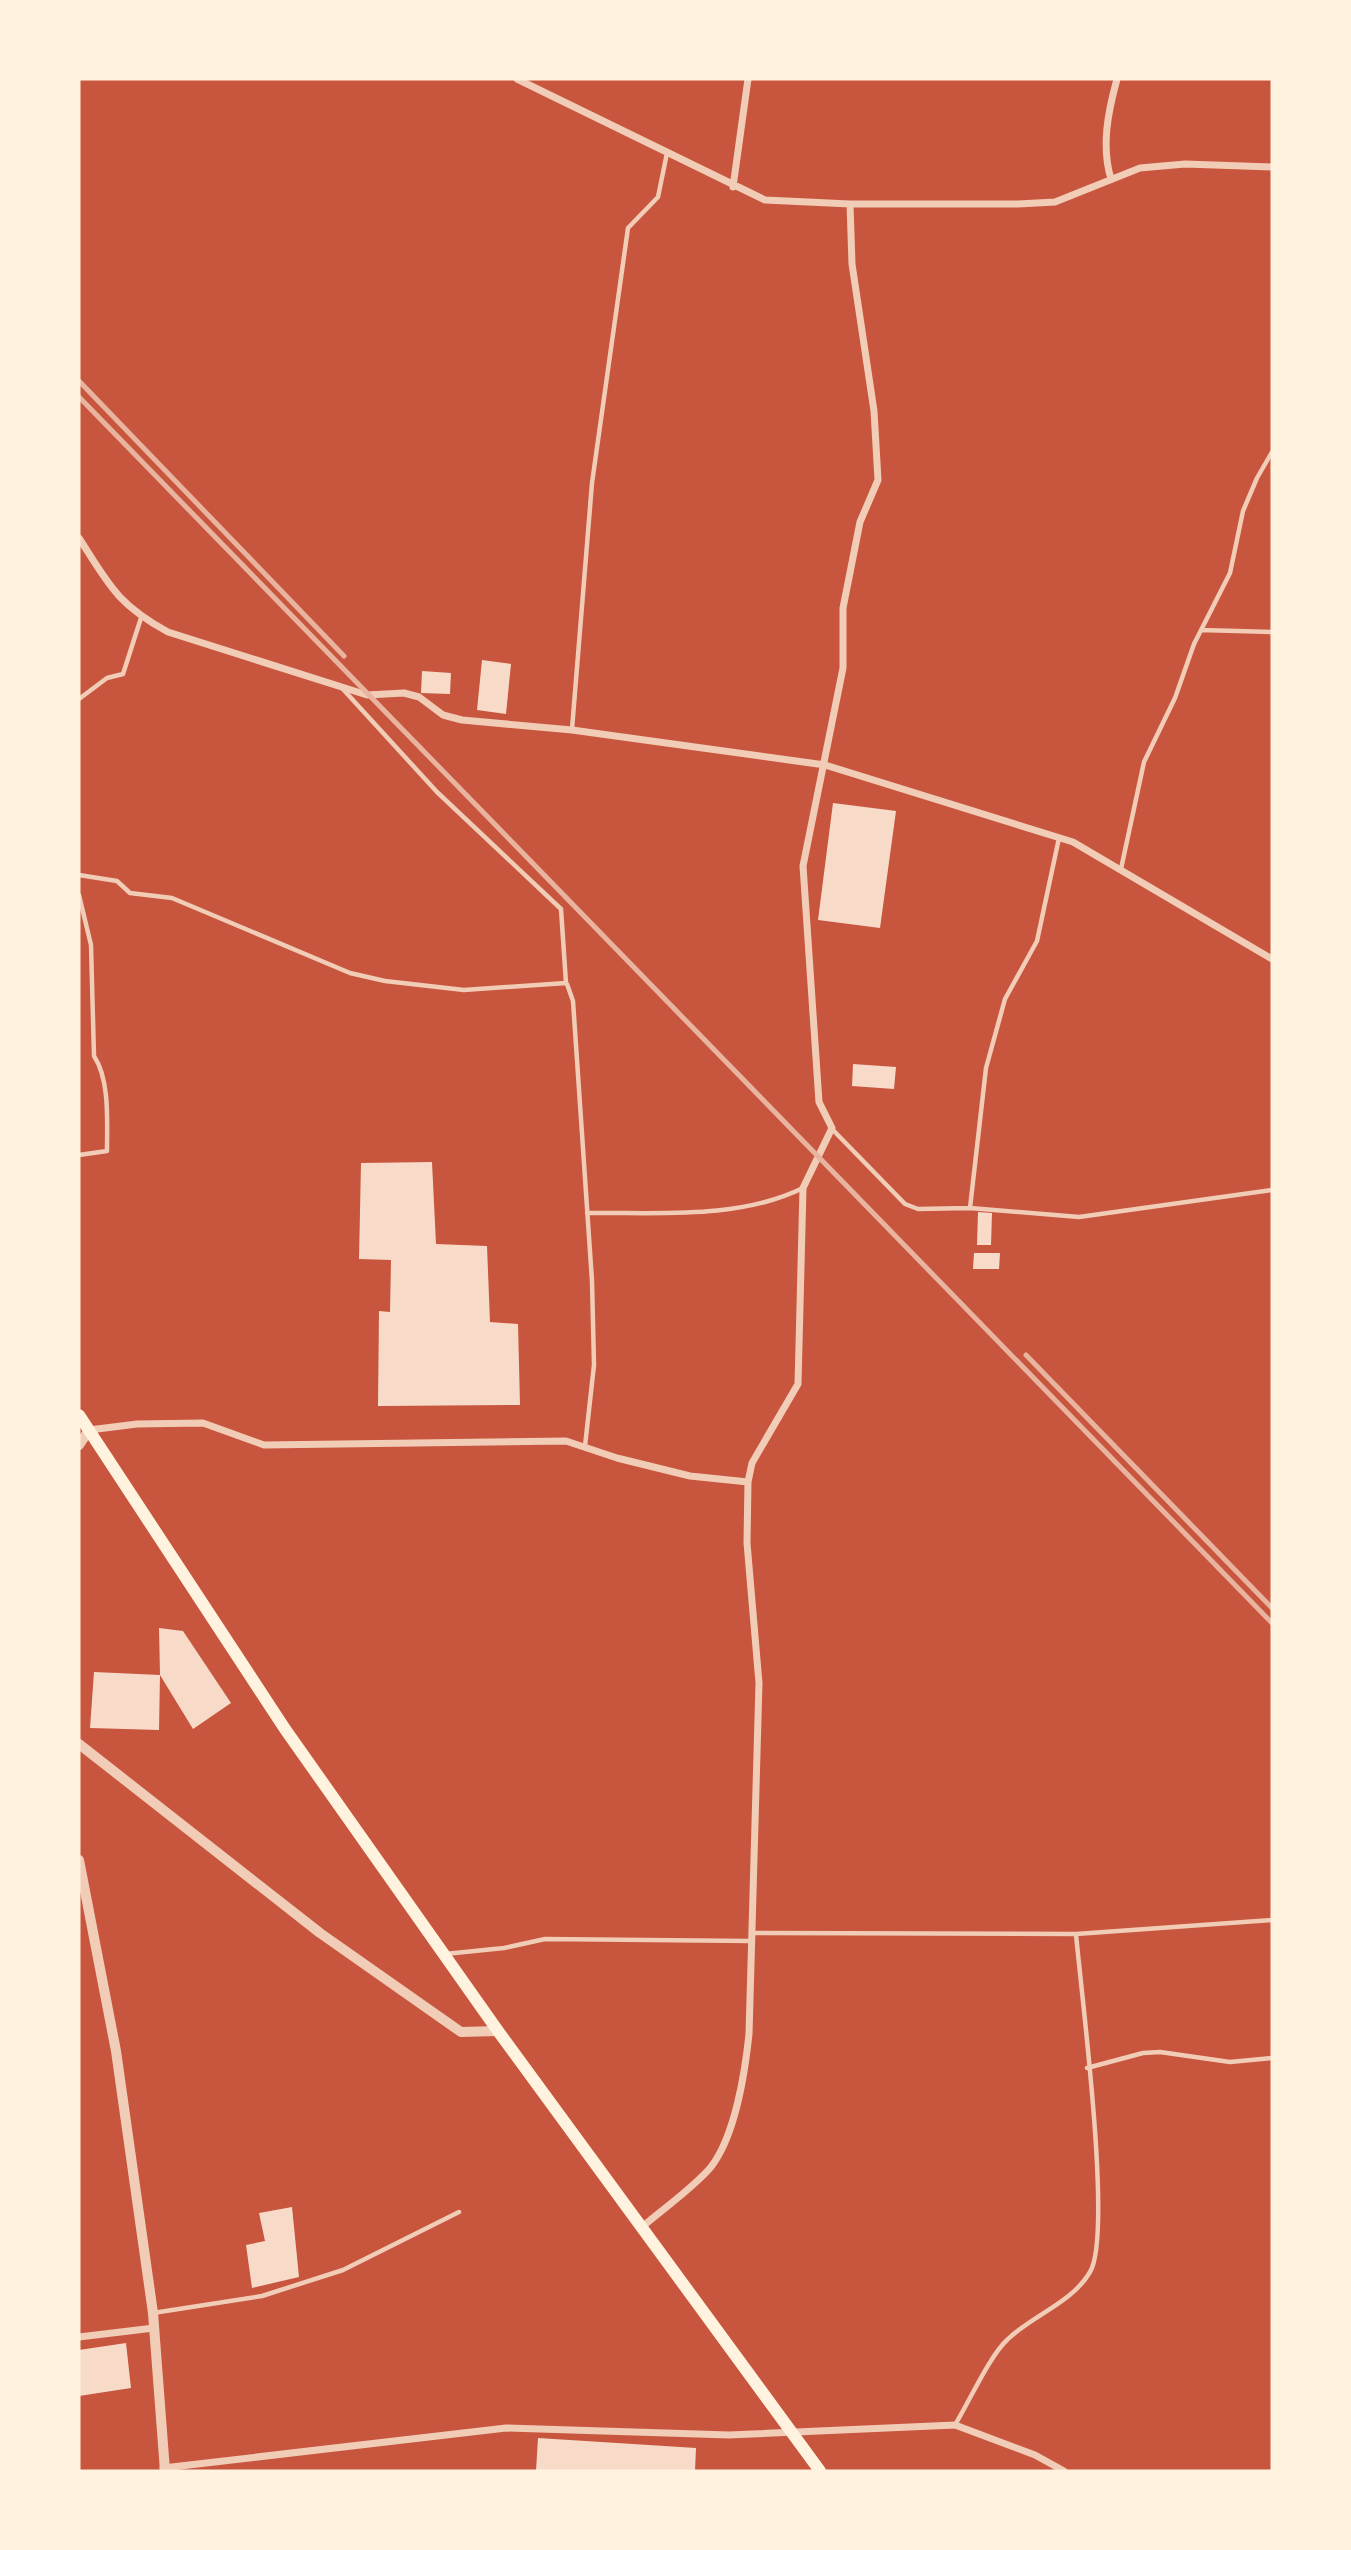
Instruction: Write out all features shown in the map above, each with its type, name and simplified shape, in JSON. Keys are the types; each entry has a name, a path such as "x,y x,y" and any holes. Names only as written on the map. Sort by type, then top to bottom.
{"main road":[{"path":"79,1415 285,1729 498,2031 820,2471"}],"street":[{"path":"517,79 733,187 765,200 850,204 1055,202 1140,168 1185,164 1272,167"},
{"path":"733,187 748,79"},
{"path":"1111,179 1105,160 1108,110 1116,79"},
{"path":"642,2227 709,2169 724,2146 746,2061 759,1683 747,1543 748,1482 752,1463 798,1384 803,1188 832,1128 819,1102 803,866 843,668 843,608 860,522 878,480 874,411 852,264 850,204"},
{"path":"79,538 118,598 141,618 168,632 367,695 404,693 419,697 443,715 462,720 572,730 825,765 1073,842 1272,959"},
{"path":"79,1445 89,1430 137,1424 203,1423 264,1445 566,1441 617,1458 690,1476 748,1482"},
{"path":"79,1744 320,1933 461,2032 498,2031"},
{"path":"79,1860 116,2051 153,2313 163,2470 506,2428 729,2435 956,2425 1034,2455 1064,2471"},
{"path":"79,2337 154,2328"}],"lane":[{"path":"572,730 592,483 628,228 658,197 667,153"},
{"path":"1121,870 1144,762 1201,630 1230,573 1243,512 1257,478 1272,452"},
{"path":"79,699 107,678 123,674 141,618"},
{"path":"1201,630 1272,632"},
{"path":"340,687 437,792 561,909 566,984 573,1001 593,1281 594,1366 585,1446"},
{"path":"970,1208 986,1068 1005,999 1037,941 1059,838"},
{"path":"79,875 117,881 130,893 172,898 350,973 385,981 464,990 566,984"},
{"path":"79,895 91,945 94,1056 102,1067 107,1128 107,1151 79,1155"},
{"path":"832,1128 905,1204 918,1209 970,1208 1079,1217 1272,1191"},
{"path":"587,1213 710,1211 780,1199 803,1188"},
{"path":"444,1954 504,1948 545,1939 1076,1934 1272,1920"},
{"path":"956,2425 1005,2341 1025,2323 1057,2304 1092,2270 1098,2236 1098,2190 1076,1934"},
{"path":"1087,2068 1143,2053 1160,2052 1230,2062 1272,2058"},
{"path":"153,2313 262,2295 344,2270 459,2212"}],"building":[{"path":"482,660 511,664 506,714 477,710"},
{"path":"422,671 451,673 450,694 421,693"},
{"path":"833,803 896,811 880,928 818,920"},
{"path":"853,1064 896,1067 894,1089 852,1086"},
{"path":"432,1162 436,1244 487,1246 490,1322 518,1324 520,1405 378,1406 379,1311 390,1312 391,1260 359,1259 361,1163"},
{"path":"978,1212 992,1213 991,1245 977,1245"},
{"path":"974,1253 1000,1253 999,1269 973,1269"},
{"path":"159,1628 183,1631 231,1703 193,1729 160,1675"},
{"path":"94,1672 160,1675 159,1730 90,1728"},
{"path":"292,2207 299,2277 252,2288 246,2245 265,2241 259,2213"},
{"path":"126,2343 131,2388 79,2396 79,2350"},
{"path":"538,2438 696,2448 695,2471 536,2471"}],"railway":[{"path":"79,381 344,656"},
{"path":"79,397 1272,1623"},
{"path":"1026,1355 1272,1608"}]}
